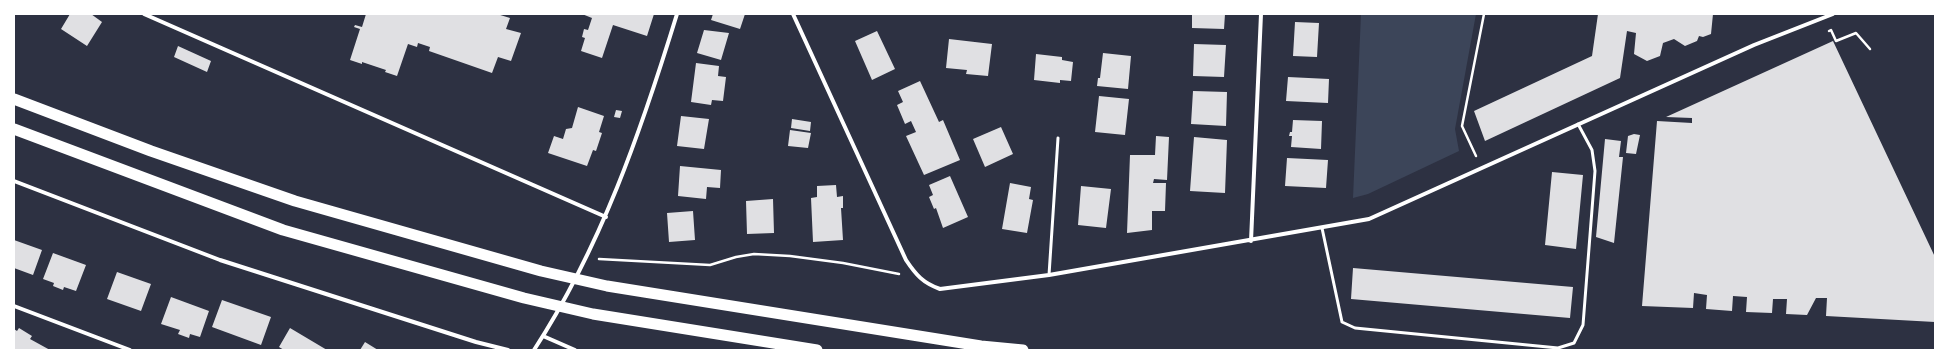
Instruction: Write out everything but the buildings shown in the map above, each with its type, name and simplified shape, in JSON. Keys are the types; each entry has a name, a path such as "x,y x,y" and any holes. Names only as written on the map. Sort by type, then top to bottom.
{"highway":[{"path":"14,99 151,152 295,201 541,271 607,286 981,346 1023,350"},
{"path":"14,129 283,230 524,298 593,314 816,350"}],"street":[{"path":"144,14 606,217"},
{"path":"534,350 543,336 606,217 624,173 677,14"},
{"path":"794,14 906,260 918,277 928,285 940,289 1049,275 1251,241 1369,219 1754,45 1832,14"},
{"path":"1251,241 1261,14"},
{"path":"14,182 220,260 476,342 508,350"},
{"path":"14,306 130,350"},
{"path":"543,336 575,350"}],"lane":[{"path":"1322,228 1342,322 1355,328 1558,348 1574,343 1583,325 1595,171 1592,150 1578,124"},
{"path":"1049,275 1058,138"}],"path":[{"path":"1482,169 1462,126 1484,14"},
{"path":"1812,22 1818,36 1831,30 1836,41 1856,33 1870,49"},
{"path":"589,251 600,260 710,265 736,257 754,254 790,256 843,263 918,277"}],"shaded area":[{"path":"1361,14 1476,14 1455,129 1459,151 1368,194 1353,198"}]}
